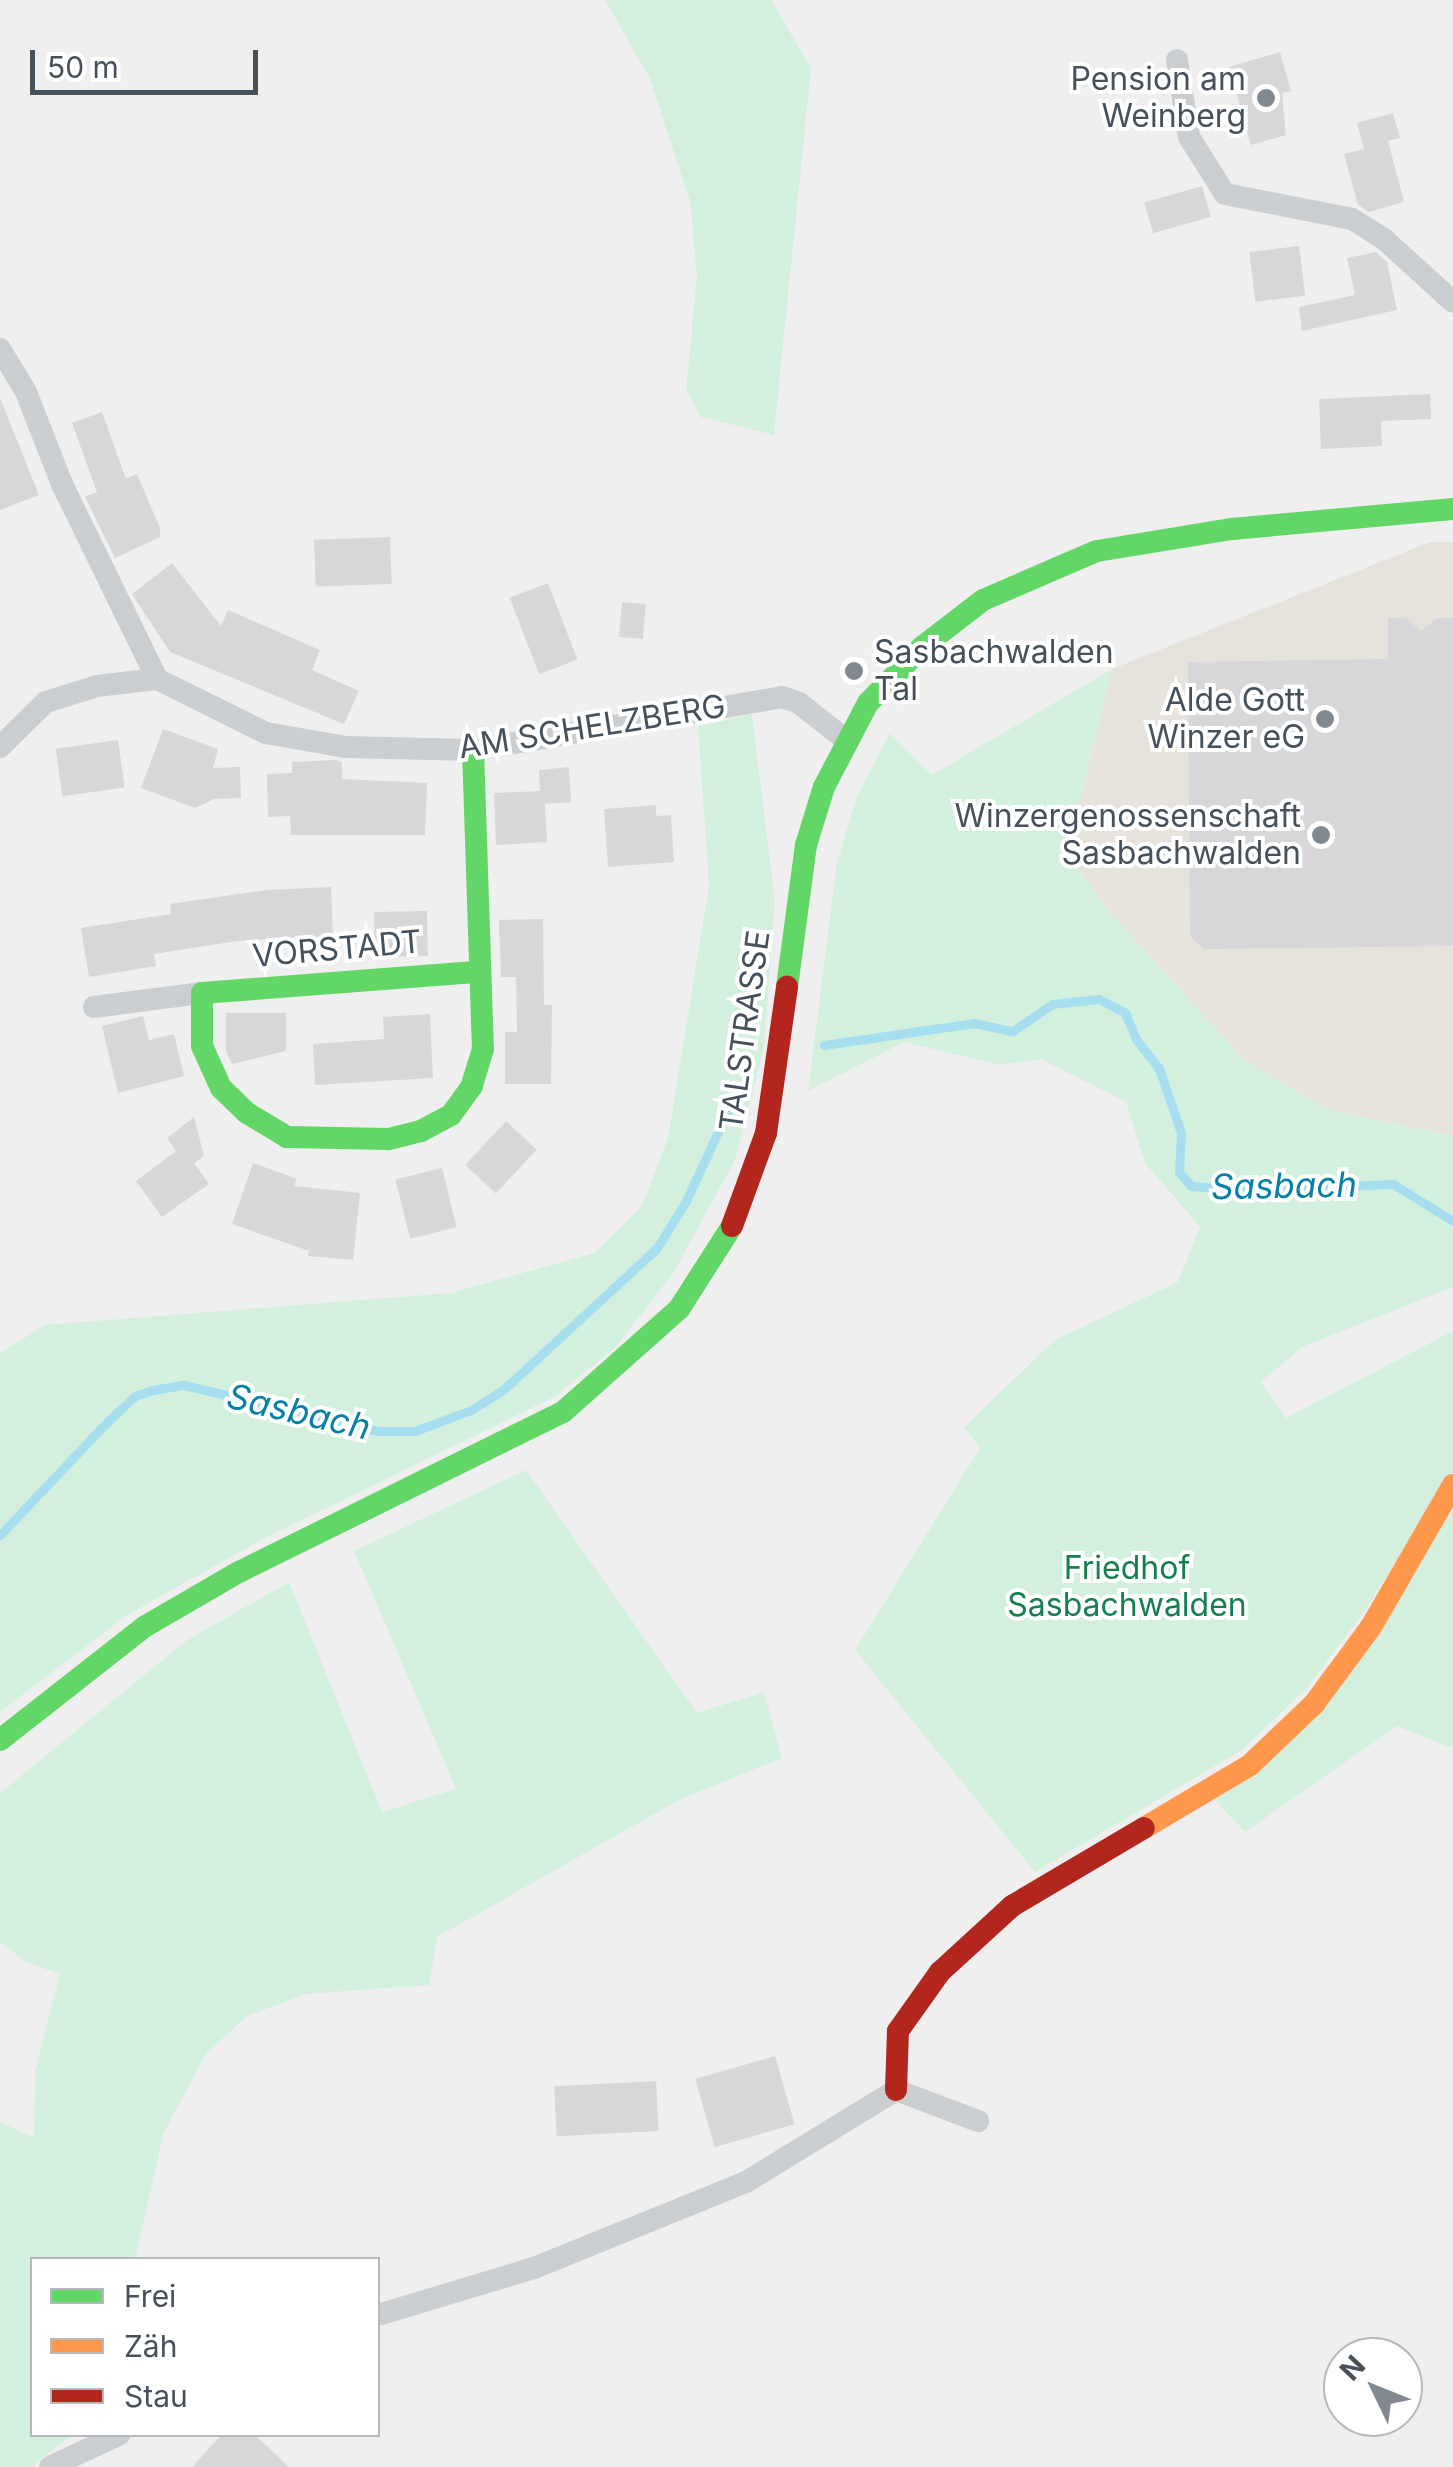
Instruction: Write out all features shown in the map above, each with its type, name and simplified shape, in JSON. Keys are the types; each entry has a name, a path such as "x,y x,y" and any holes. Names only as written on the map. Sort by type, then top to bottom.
{"main road":[{"name":"TALSTRASSE","path":"0,1740 144,1627 239,1572 562,1412 678,1309 738,1216 759,1160 784,1030 791,933 806,845 824,787 868,703 896,671 948,626 984,600 1055,566 1142,541 1453,509"},
{"path":"202,993 202,1046 221,1088 246,1113 287,1137 336,1141 388,1139 422,1131 450,1116 472,1086 483,1049 474,750"},
{"name":"VORSTADT","path":"202,993 478,972"},
{"path":"896,2090 898,2031 940,1972 1012,1906 1250,1765 1314,1704 1360,1642 1453,1485"}],"street":[{"path":"1176,60 1189,137 1225,194 1352,219 1384,239 1453,302"},
{"path":"0,349 26,392 62,484 157,679 98,686 46,702 0,747"},
{"name":"AM SCHELZBERG","path":"157,679 266,733 346,747 474,750 782,697 798,703 846,740"},
{"name":"VORSTADT","path":"94,1007 202,993"},
{"path":"380,2314 534,2268 746,2182 896,2090 978,2122"},
{"path":"50,2467 114,2437"}],"shaded area":[{"path":"1430,542 1453,542 1453,1136 1328,1110 1244,1060 1108,910 1067,853 1112,669"}],"green space":[{"path":"605,0 771,0 811,68 774,435 701,417 686,389 697,276 690,201 650,79"},
{"name":"Friedhof Sasbachwalden","path":"1112,669 1067,853 1108,910 1244,1060 1328,1110 1453,1136 1453,1287 1302,1347 1261,1382 1286,1418 1453,1331 1453,1472 1364,1612 1307,1688 1242,1750 1035,1872 855,1650 980,1448 964,1427 1055,1340 1178,1282 1200,1227 1145,1163 1126,1102 1040,1059 1000,1065 904,1042 808,1091 837,863 857,796 890,733 932,775"},
{"path":"752,714 775,903 764,1047 735,1160 674,1272 614,1349 554,1397 261,1540 127,1615 0,1712 0,1353 45,1325 451,1293 594,1253 642,1206 668,1138 709,886 698,726"},
{"path":"526,1470 697,1713 764,1692 782,1758 681,1799 437,1937 429,1985 306,1994 247,2016 206,2054 164,2132 135,2257 30,2257 30,2437 69,2437 31,2467 0,2467 0,2122 34,2138 35,2072 60,1974 26,1962 0,1942 0,1793 187,1640 289,1582 382,1812 456,1789 354,1551"},
{"path":"1453,1510 1453,1749 1397,1726 1245,1832 1214,1799 1287,1746"}],"building":[{"name":"Pension am Weinberg","path":"1280,52 1291,91 1282,93 1286,135 1251,145 1229,67"},
{"path":"1393,113 1400,138 1388,141 1404,202 1369,212 1358,205 1344,154 1364,149 1357,123"},
{"path":"1202,186 1211,217 1153,233 1144,203"},
{"path":"1299,246 1305,296 1255,302 1249,252"},
{"path":"1376,252 1387,262 1397,310 1302,331 1299,307 1355,295 1347,258"},
{"path":"1430,394 1431,419 1381,421 1382,446 1321,449 1319,399"},
{"path":"0,398 39,495 0,510"},
{"path":"102,412 126,479 137,474 160,528 160,537 115,558 85,497 97,492 72,423"},
{"path":"390,537 392,584 316,587 314,540"},
{"path":"172,563 221,626 228,610 320,650 312,670 359,691 344,724 170,652 132,594"},
{"path":"548,583 577,660 539,674 510,598"},
{"path":"622,602 646,604 643,639 619,637"},
{"name":"Winzergenossenschaft Sasbachwalden","path":"1388,618 1406,618 1421,631 1437,618 1453,618 1453,946 1204,949 1190,936 1188,662 1388,659"},
{"path":"163,729 218,749 213,768 240,767 241,798 214,799 195,808 141,788"},
{"path":"118,740 125,788 62,796 56,749"},
{"path":"292,762 342,762 342,779 427,783 425,835 291,835 290,816 268,817 267,774 292,773"},
{"path":"569,767 571,802 545,804 547,842 496,845 494,793 540,791 539,770"},
{"path":"656,805 656,816 671,815 674,862 608,867 604,809"},
{"path":"331,887 333,936 237,941 154,954 156,966 89,977 81,928 171,914 170,904 267,890"},
{"path":"427,911 428,956 375,957 374,912"},
{"path":"543,919 544,1005 552,1005 551,1084 505,1084 505,1032 517,1032 516,977 501,977 499,920"},
{"path":"226,1013 286,1013 286,1051 232,1064 226,1051"},
{"path":"430,1014 433,1078 315,1085 313,1044 384,1039 383,1017"},
{"path":"143,1016 149,1040 174,1034 184,1076 118,1093 102,1026"},
{"path":"194,1117 204,1156 194,1163 209,1184 162,1217 136,1181 176,1151 167,1138"},
{"path":"506,1121 537,1150 496,1194 465,1165"},
{"path":"253,1163 297,1179 294,1186 360,1193 353,1260 308,1256 309,1251 232,1224"},
{"path":"442,1168 457,1227 410,1239 395,1180"},
{"path":"775,2056 795,2124 715,2147 695,2079"},
{"path":"656,2081 659,2131 557,2136 554,2086"},
{"path":"219,2437 257,2437 289,2467 192,2467"}],"waterway":[{"name":"Sasbach","path":"824,1045 974,1023 1013,1031 1052,1004 1099,999 1125,1013 1136,1039 1159,1068 1181,1133 1179,1172 1191,1186 1244,1190 1393,1184 1453,1221"},
{"name":"Sasbach","path":"0,1535 104,1425 135,1396 152,1390 184,1385 378,1431 415,1431 471,1410 502,1391 657,1248 686,1201 728,1110 743,1092"}],"traffic: fast":[{"path":"787,987 806,845 824,787 868,703 922,647 983,600 1097,551 1232,529 1453,509"},
{"path":"473,750 483,1049 472,1086 451,1115 421,1131 388,1139 287,1137 247,1113 221,1088 202,1046 202,993 478,972"},
{"path":"0,1740 144,1627 239,1572 563,1412 679,1309 732,1226"}],"traffic: slow":[{"path":"1144,1828 1250,1765 1314,1704 1371,1627 1453,1485"}],"traffic: jam":[{"path":"732,1226 766,1133 787,987"},
{"path":"896,2090 898,2031 940,1972 1012,1906 1144,1828"}],"place":[{"name":"Pension am Weinberg","path":"1266,98"},
{"name":"Sasbachwalden Tal","path":"854,671"},
{"name":"Alde Gott Winzer eG","path":"1325,719"},
{"name":"Winzergenossenschaft Sasbachwalden","path":"1321,835"}]}
